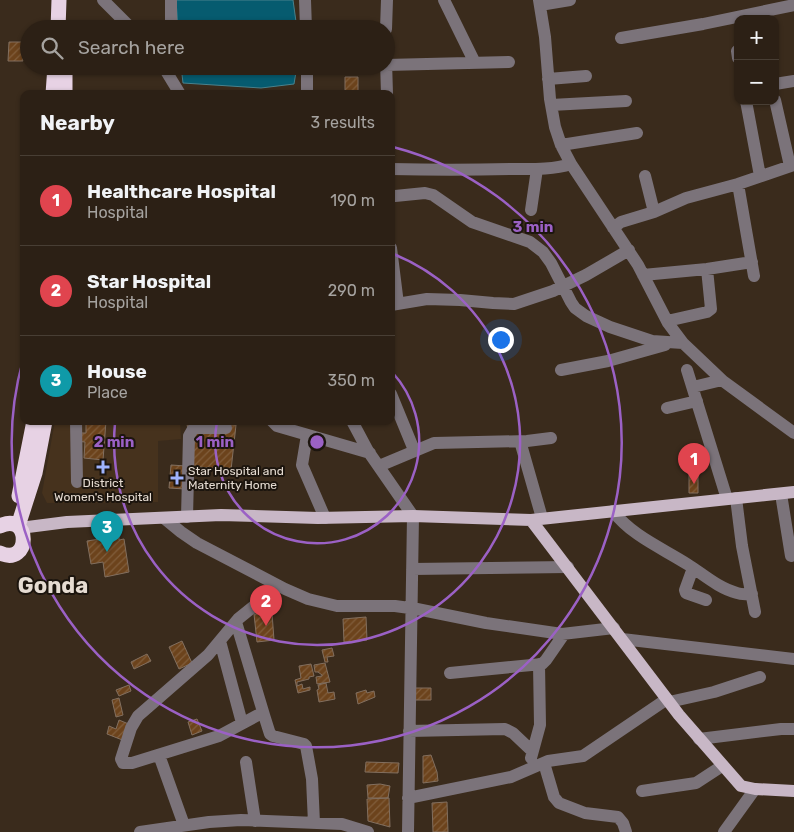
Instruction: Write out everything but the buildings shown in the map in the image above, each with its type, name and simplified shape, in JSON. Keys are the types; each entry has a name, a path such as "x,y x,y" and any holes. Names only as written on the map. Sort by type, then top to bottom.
{"highway":[{"path":"58,20 59,0"},
{"path":"66,20 67,0"},
{"path":"58,75 64,90"},
{"path":"65,75 65,90"},
{"path":"2,557 16,553 22,548 11,527 20,493 33,425"},
{"path":"11,527 35,473 44,425"}],"main road":[{"path":"11,527 221,515 325,518 413,516 536,519 794,492"},
{"path":"536,519 568,567 668,701 740,786 755,789 794,791"}],"street":[{"path":"103,0 123,20"},
{"path":"171,0 171,20"},
{"path":"305,0 306,20"},
{"path":"386,20 387,0"},
{"path":"444,0 475,63"},
{"path":"570,0 540,2 551,105 561,145 571,164 643,274 666,321 682,345 722,380 794,433"},
{"path":"621,38 703,24 794,5"},
{"path":"395,64 509,62"},
{"path":"172,75 178,90"},
{"path":"307,75 307,90"},
{"path":"386,75 387,90"},
{"path":"548,79 586,76"},
{"path":"779,83 794,81"},
{"path":"551,105 626,101"},
{"path":"747,105 760,176"},
{"path":"613,228 633,217 654,212 686,198 738,184 792,166 776,105"},
{"path":"561,145 637,133"},
{"path":"395,169 463,171 537,169 563,167 571,164"},
{"path":"532,210 537,169"},
{"path":"646,176 654,212"},
{"path":"738,184 754,276"},
{"path":"395,195 425,192 433,195 472,222 530,242 547,258 575,308 586,316 610,327 652,341 682,345"},
{"path":"395,305 428,300 514,304 563,287 628,250"},
{"path":"643,274 707,269 752,262"},
{"path":"666,321 707,312 711,309 707,269"},
{"path":"561,370 682,345"},
{"path":"687,370 732,499 755,612"},
{"path":"693,387 722,380"},
{"path":"667,408 697,401"},
{"path":"395,404 414,450"},
{"path":"76,425 77,482"},
{"path":"276,425 370,453"},
{"path":"354,425 370,453 413,516 408,832"},
{"path":"187,517 189,436 197,428 226,428"},
{"path":"307,435 302,465 325,518"},
{"path":"379,466 434,443 520,441 551,438"},
{"path":"520,441 536,519"},
{"path":"781,494 791,556"},
{"path":"613,511 620,521 712,582 735,593 752,594"},
{"path":"164,518 197,543 308,599 337,606 395,606 411,608 486,623 564,634 614,628"},
{"path":"412,569 568,567"},
{"path":"693,568 685,590 686,594 706,600"},
{"path":"264,715 242,723 219,736 159,755 132,763 122,762 121,759 135,720 208,655 236,622 279,586"},
{"path":"236,622 270,734 306,746 312,779 314,823"},
{"path":"450,673 539,664 546,660 564,634"},
{"path":"622,639 794,659"},
{"path":"220,641 242,723"},
{"path":"526,771 540,725 539,664"},
{"path":"408,798 511,777 556,759 583,756 668,701 714,692 760,677"},
{"path":"699,739 794,728"},
{"path":"409,731 505,729 513,732 532,751"},
{"path":"159,755 184,826"},
{"path":"246,762 255,821"},
{"path":"544,763 554,797 560,803 585,813 618,817 626,832"},
{"path":"642,791 687,786 696,783 722,766"},
{"path":"724,832 755,789"},
{"path":"140,832 184,826 221,827 255,821 342,824 368,832"}],"shaded area":[{"name":"District Women's Hospital","path":"54,425 180,425 181,439 158,441 158,502 47,503 42,493"}],"water":[{"path":"176,0 293,0 296,20 177,20"},
{"path":"182,75 296,75 294,84 261,88 183,83"}],"place":[{"name":"District Women's Hospital","path":"103,467"},
{"name":"Star Hospital and Maternity Home","path":"177,478"},
{"name":"Healthcare Hospital","path":"694,484"},
{"name":"House","path":"107,552"},
{"name":"Star Hospital","path":"266,626"}],"district":[{"name":"Gonda","path":"53,585"}]}
